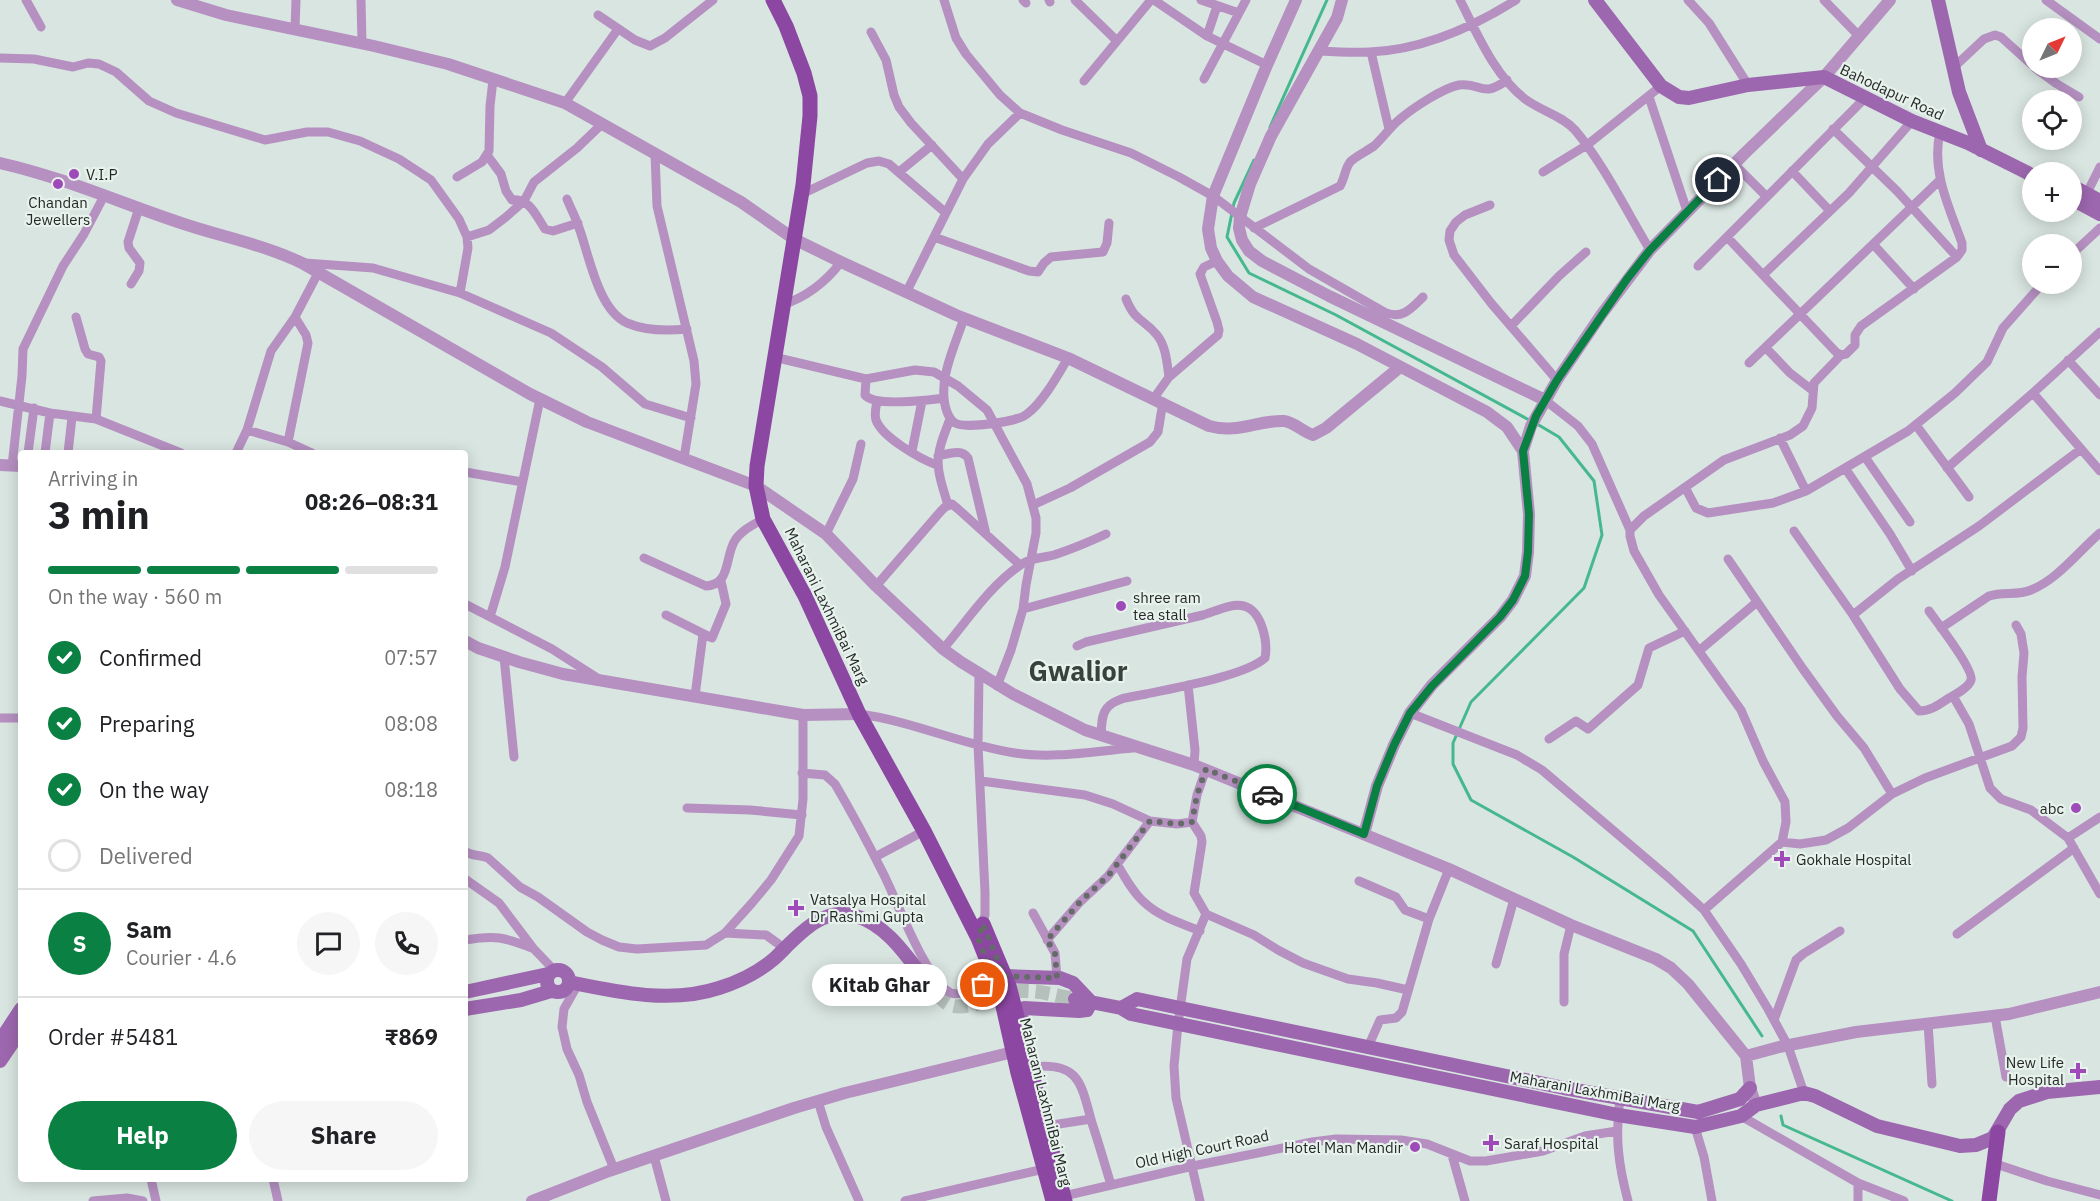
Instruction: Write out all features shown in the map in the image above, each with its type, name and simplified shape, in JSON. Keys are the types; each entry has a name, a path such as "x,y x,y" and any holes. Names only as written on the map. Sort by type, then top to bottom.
{"main road":[{"name":"Maharani LaxhmiBai Marg","path":"772,0 786,26 810,96 810,116 802,194 782,306 757,466 756,486 764,519 805,596 860,714 980,931 999,978 1000,993 1024,1057 1044,1169 1060,1199"},
{"name":"Bahodapur Road","path":"1595,0 1661,86 1679,97 1689,98 1748,85 1824,77 1912,121 1981,150 2022,170"},
{"path":"1938,0 1959,92 1981,150"},
{"path":"2082,191 2100,201"},
{"path":"2082,204 2100,214"},
{"path":"468,991 551,972 564,972 573,983 603,989 659,995 692,995 739,981 775,958 807,927 840,914 855,915 877,927 892,940 937,994"},
{"path":"551,972 546,981 551,991"},
{"path":"999,978 1057,978 1073,983 1091,1002 1087,1010 1033,1008 1022,1010 1020,1013 1029,1045 1024,1057 1046,1126 1060,1199"},
{"path":"468,1009 521,1000 551,991 563,991 573,983"},
{"name":"Maharani LaxhmiBai Marg","path":"1075,999 1121,1008 1131,1014 1618,1116 1695,1127 1741,1116 1756,1105 1804,1093"},
{"path":"1121,1008 1137,999 1564,1088 1698,1112 1740,1100 1750,1088"},
{"path":"0,1041 18,1014"},
{"path":"0,1061 18,1034"},
{"path":"1804,1093 1815,1096 1876,1126 1960,1146 1977,1145 1993,1138 2010,1109 2019,1101 2047,1092 2100,1087"},
{"path":"1989,1201 1998,1132"}],"street":[{"path":"26,0 41,27"},
{"path":"177,0 226,15 362,43 448,64 565,104 741,202 794,239 964,318 1068,358 1209,426 1234,429 1286,421 1313,435 1326,428 1400,367"},
{"path":"295,29 296,0"},
{"path":"362,0 362,43"},
{"path":"598,15 635,40 650,46 665,38 713,0"},
{"path":"944,0 956,38 966,54 1000,95 1020,112 1062,130 1131,153 1179,177 1215,198 1310,269 1392,316 1400,316 1408,312 1423,297"},
{"path":"1075,0 1116,40"},
{"path":"1084,81 1116,40 1152,0 1207,36 1267,65"},
{"path":"1201,0 1239,13"},
{"path":"1204,80 1246,0"},
{"path":"1295,0 1215,198 1208,229 1210,248 1227,276 1253,297 1357,344 1498,419 1516,438 1523,451"},
{"path":"1343,0 1337,18 1271,136 1250,184 1239,216 1242,240 1249,251 1262,261 1543,403 1578,426 1592,444 1630,530 1634,551 1659,595 1741,710 1785,802 1786,822 1782,842 1704,910"},
{"path":"1460,0 1507,80 1524,98 1565,120 1587,146 1650,250"},
{"path":"1319,51 1371,52 1406,47 1473,25 1516,0"},
{"path":"1688,0 1709,23 1748,85"},
{"path":"1824,0 1860,37"},
{"path":"1364,834 1377,786 1410,713 1432,686 1500,617 1513,600 1525,576 1529,514 1523,451 1543,403 1557,380 1601,315 1650,250 1824,77 1890,0"},
{"path":"2046,0 2100,39"},
{"path":"1207,36 1217,6"},
{"path":"565,104 618,29"},
{"path":"871,32 886,60 899,107 963,178"},
{"path":"1953,68 1984,39 1995,35 2001,37 2022,55"},
{"path":"1371,52 1389,129"},
{"path":"0,58 34,59 73,67 88,63 99,64 116,72 138,93 161,108 259,139 273,139 290,134 318,131 360,141 399,159 431,180 454,211 467,237 468,248 460,293"},
{"path":"2049,78 2067,90"},
{"path":"457,177 478,165 489,151 493,80"},
{"path":"1254,228 1340,186 1351,162 1374,145 1400,118 1422,104 1459,85 1486,90 1496,88 1507,80"},
{"path":"1543,172 1587,146 1661,86"},
{"path":"1649,97 1687,211"},
{"path":"1698,266 1865,98"},
{"path":"907,291 963,178 979,154 1020,112"},
{"path":"1764,274 1873,167 1912,121"},
{"path":"467,237 489,230 524,201 534,183 602,124"},
{"path":"1833,129 1873,167 1957,257"},
{"path":"1630,530 1644,516 1686,489 1724,460 1780,438 1803,426 1812,408 1812,390 1818,378 1841,355 1852,350 1855,345 1855,336 1861,326 1957,257 1962,250 1962,243 1940,180 1937,146 1940,132"},
{"path":"899,172 932,145"},
{"path":"655,154 657,206 694,362 696,384 684,458"},
{"path":"487,155 501,174 509,197 512,200 520,199 532,208 545,229 549,231 578,223"},
{"path":"802,194 872,162 879,161 889,164 946,213"},
{"path":"0,164 32,170 139,208 285,255 302,263 540,399 587,422 756,486 825,534 943,649 997,686 1085,730 1200,767 1449,869 1571,925 1656,959 1671,968 1688,984 1746,1056 1750,1088 1756,1105"},
{"path":"1734,164 1766,196"},
{"path":"2087,194 2100,167"},
{"path":"1792,171 1830,211"},
{"path":"1749,363 1802,314 1910,206 1940,180"},
{"path":"11,465 19,406 23,349 63,266 84,234 104,196"},
{"path":"567,199 578,223 598,286 613,312 626,322 641,327 668,331 687,329"},
{"path":"1490,206 1465,215 1456,222 1450,231 1449,240 1454,255 1557,380"},
{"path":"131,284 139,271 140,263 129,248 128,242 139,208"},
{"path":"934,237 988,258 1038,272 1044,262 1051,257 1103,252 1107,243 1109,223"},
{"path":"2082,245 2100,228"},
{"path":"1727,237 1841,355"},
{"path":"1873,244 1914,289"},
{"path":"1511,326 1559,276 1586,252"},
{"path":"1033,505 1070,488 1150,442 1158,432 1158,400 1169,377 1218,335 1217,322 1200,274 1204,267 1217,261"},
{"path":"782,306 805,296 822,284 841,262"},
{"path":"302,263 374,268 460,293 551,333 602,367 645,404 691,418"},
{"path":"237,450 247,430 271,351 295,317 318,273"},
{"path":"1686,489 1696,508 1708,513 1773,503 1806,491 1916,425 1955,393 1987,362 2003,328 2033,294"},
{"path":"1126,298 1135,317 1158,337 1167,361 1169,377"},
{"path":"76,316 85,349 88,354 99,357 101,361 96,419"},
{"path":"288,442 308,343 295,317"},
{"path":"948,505 937,460 950,419 944,398 945,377 964,318"},
{"path":"1947,468 2100,332"},
{"path":"1766,348 1790,373 1812,390"},
{"path":"774,357 866,378 915,370 934,372 945,377 987,410 1027,484 1036,518 1032,560 1017,635 997,686"},
{"path":"950,419 956,424 964,425 1009,421 1028,414 1068,358"},
{"path":"2068,360 2100,395"},
{"path":"866,378 865,395 872,400 922,401 944,398"},
{"path":"2033,393 2100,471"},
{"path":"490,617 505,567 540,399"},
{"path":"0,401 50,413 96,419 174,450"},
{"path":"877,401 876,421 900,445 937,460 960,452 966,454 969,458 986,534"},
{"path":"912,451 922,401"},
{"path":"28,450 34,408"},
{"path":"45,450 50,413"},
{"path":"68,450 72,417"},
{"path":"1916,425 1969,497"},
{"path":"247,430 288,442 305,450"},
{"path":"1780,438 1806,491"},
{"path":"825,534 853,479 861,444"},
{"path":"1853,615 1885,588 1979,526 2081,449"},
{"path":"1865,457 1910,522"},
{"path":"1845,468 1912,571"},
{"path":"468,473 522,482"},
{"path":"876,586 941,511 952,504 1020,565"},
{"path":"666,615 712,638 726,604 721,582 733,543 746,530 764,519"},
{"path":"1794,531 1853,615 1887,671 1919,711 1933,708 1953,696 1972,678 1929,611"},
{"path":"1941,628 1989,596 1997,593 2021,593 2039,586 2061,570 2100,533"},
{"path":"943,649 999,583 1020,565 1074,549 1106,534"},
{"path":"644,558 706,586 715,586 721,582"},
{"path":"1728,560 1812,683 1864,748 1892,794"},
{"path":"1023,609 1127,581"},
{"path":"1700,650 1757,602"},
{"path":"468,606 552,649 599,680"},
{"path":"1077,646 1234,606 1249,608 1258,617 1267,648 1265,658 1248,668 1188,685 1116,700 1102,716 1101,734"},
{"path":"1782,842 1800,844 1826,840 1848,828 1892,794 1925,778 2012,746 2021,737 2023,728 2024,653 2021,634 2016,625"},
{"path":"1550,739 1576,721 1588,729 1638,686 1649,648 1685,631"},
{"path":"695,696 703,633"},
{"path":"468,643 504,657 562,674 803,715 860,714 898,720 978,745 1014,753 1032,755 1142,747"},
{"path":"504,657 514,757"},
{"path":"979,674 978,745 985,892 985,915 980,931"},
{"path":"1188,685 1200,767 1192,822 1202,842 1194,892 1206,914 1254,934 1304,963 1348,979 1377,982 1408,990"},
{"path":"1953,696 1969,724 1990,789 2001,799 2031,810 2068,838 2100,894"},
{"path":"1410,713 1517,755 1542,770 1704,910 1741,964 1774,1020 1788,1046 1804,1093"},
{"path":"468,853 488,858 520,887 587,932 619,947 637,949 706,945 726,933 771,880 799,836 802,815 803,715"},
{"path":"0,718 18,718"},
{"path":"802,773 825,775 836,784 875,857 921,954 942,986 951,993 958,993 972,990 999,978"},
{"path":"981,781 1085,795 1113,804 1150,821 1177,824 1192,822"},
{"path":"687,808 750,810 802,815"},
{"path":"2068,838 2100,817"},
{"path":"1047,940 1117,864 1150,821"},
{"path":"875,857 924,831"},
{"path":"1958,934 2074,848"},
{"path":"1117,864 1144,903 1156,912 1200,931"},
{"path":"1368,1047 1380,1020 1399,1016 1428,920 1449,869"},
{"path":"468,881 500,903 551,972"},
{"path":"1359,881 1396,897 1405,910 1428,920"},
{"path":"1496,964 1514,899"},
{"path":"1033,913 1055,953 1057,978"},
{"path":"1200,1201 1176,1098 1174,1066 1187,958 1206,914"},
{"path":"1564,1002 1564,954 1571,925"},
{"path":"1774,1020 1796,960 1840,931"},
{"path":"726,933 766,935 784,948"},
{"path":"468,940 507,938 533,948"},
{"path":"573,983 564,1009 562,1027 567,1049 614,1169"},
{"path":"1746,1056 1856,1032 1995,1016 2100,992"},
{"path":"1995,1016 2006,1077"},
{"path":"1928,1023 1932,1084"},
{"path":"532,1201 614,1169 818,1101 1024,1057 1056,1066 1074,1076 1080,1083 1111,1185"},
{"path":"1620,1098 1617,1131 1619,1164 1628,1201"},
{"path":"818,1101 826,1127 859,1201"},
{"path":"1741,1116 1858,1183 1904,1201"},
{"path":"1046,1126 1091,1119"},
{"path":"1695,1127 1704,1157 1712,1201"},
{"name":"Old High Court Road","path":"1060,1199 1193,1166 1336,1139 1401,1140 1427,1144 1470,1161 1497,1160 1543,1151 1585,1136 1617,1131"},
{"path":"1452,1155 1465,1201"},
{"path":"654,1156 666,1201"},
{"path":"1994,1163 2047,1181 2100,1195"},
{"path":"905,1201 1044,1169"},
{"path":"152,1182 156,1201"},
{"path":"274,1182 278,1201"},
{"path":"1857,1201 1858,1183"},
{"path":"1877,1191 1880,1201"},
{"path":"93,1201 128,1198 143,1201"}],"waterway":[{"path":"1270,127 1327,0"},
{"path":"1254,160 1234,203 1227,237 1249,273 1336,315 1531,421"},
{"path":"1537,424 1559,437 1594,481 1602,535 1584,588 1471,702 1453,743 1453,764 1471,800 1573,857 1693,931 1762,1036"},
{"path":"1781,1116 1783,1125 1952,1201"}],"tunnel":[{"path":"937,994 947,1003 956,1006 974,1005 1020,991 1041,992 1075,999"}],"way so far":[{"path":"983,985 994,980 978,938 983,924 1004,976 1057,978 1055,953 1047,940 1079,903 1108,876 1150,821 1177,824 1192,822 1197,795 1206,769 1267,794"}],"place":[{"name":"V.I.P","path":"74,174"},
{"name":"Chandan Jewellers","path":"58,184"},
{"name":"shree ram tea stall","path":"1121,606"},
{"name":"abc","path":"2076,808"},
{"name":"Gokhale Hospital","path":"1782,859"},
{"name":"Vatsalya Hospital Dr Rashmi Gupta","path":"796,908"},
{"name":"Kitab Ghar","path":"983,985"},
{"name":"New Life Hospital","path":"2078,1071"},
{"name":"Saraf Hospital","path":"1491,1143"},
{"name":"Hotel Man Mandir","path":"1415,1147"}],"district":[{"name":"Gwalior","path":"1078,670"}],"route":[{"path":"1267,794 1364,834 1377,786 1410,713 1432,686 1500,617 1513,600 1525,576 1529,514 1523,451 1536,416 1557,380 1627,279 1650,250 1718,180"}]}
